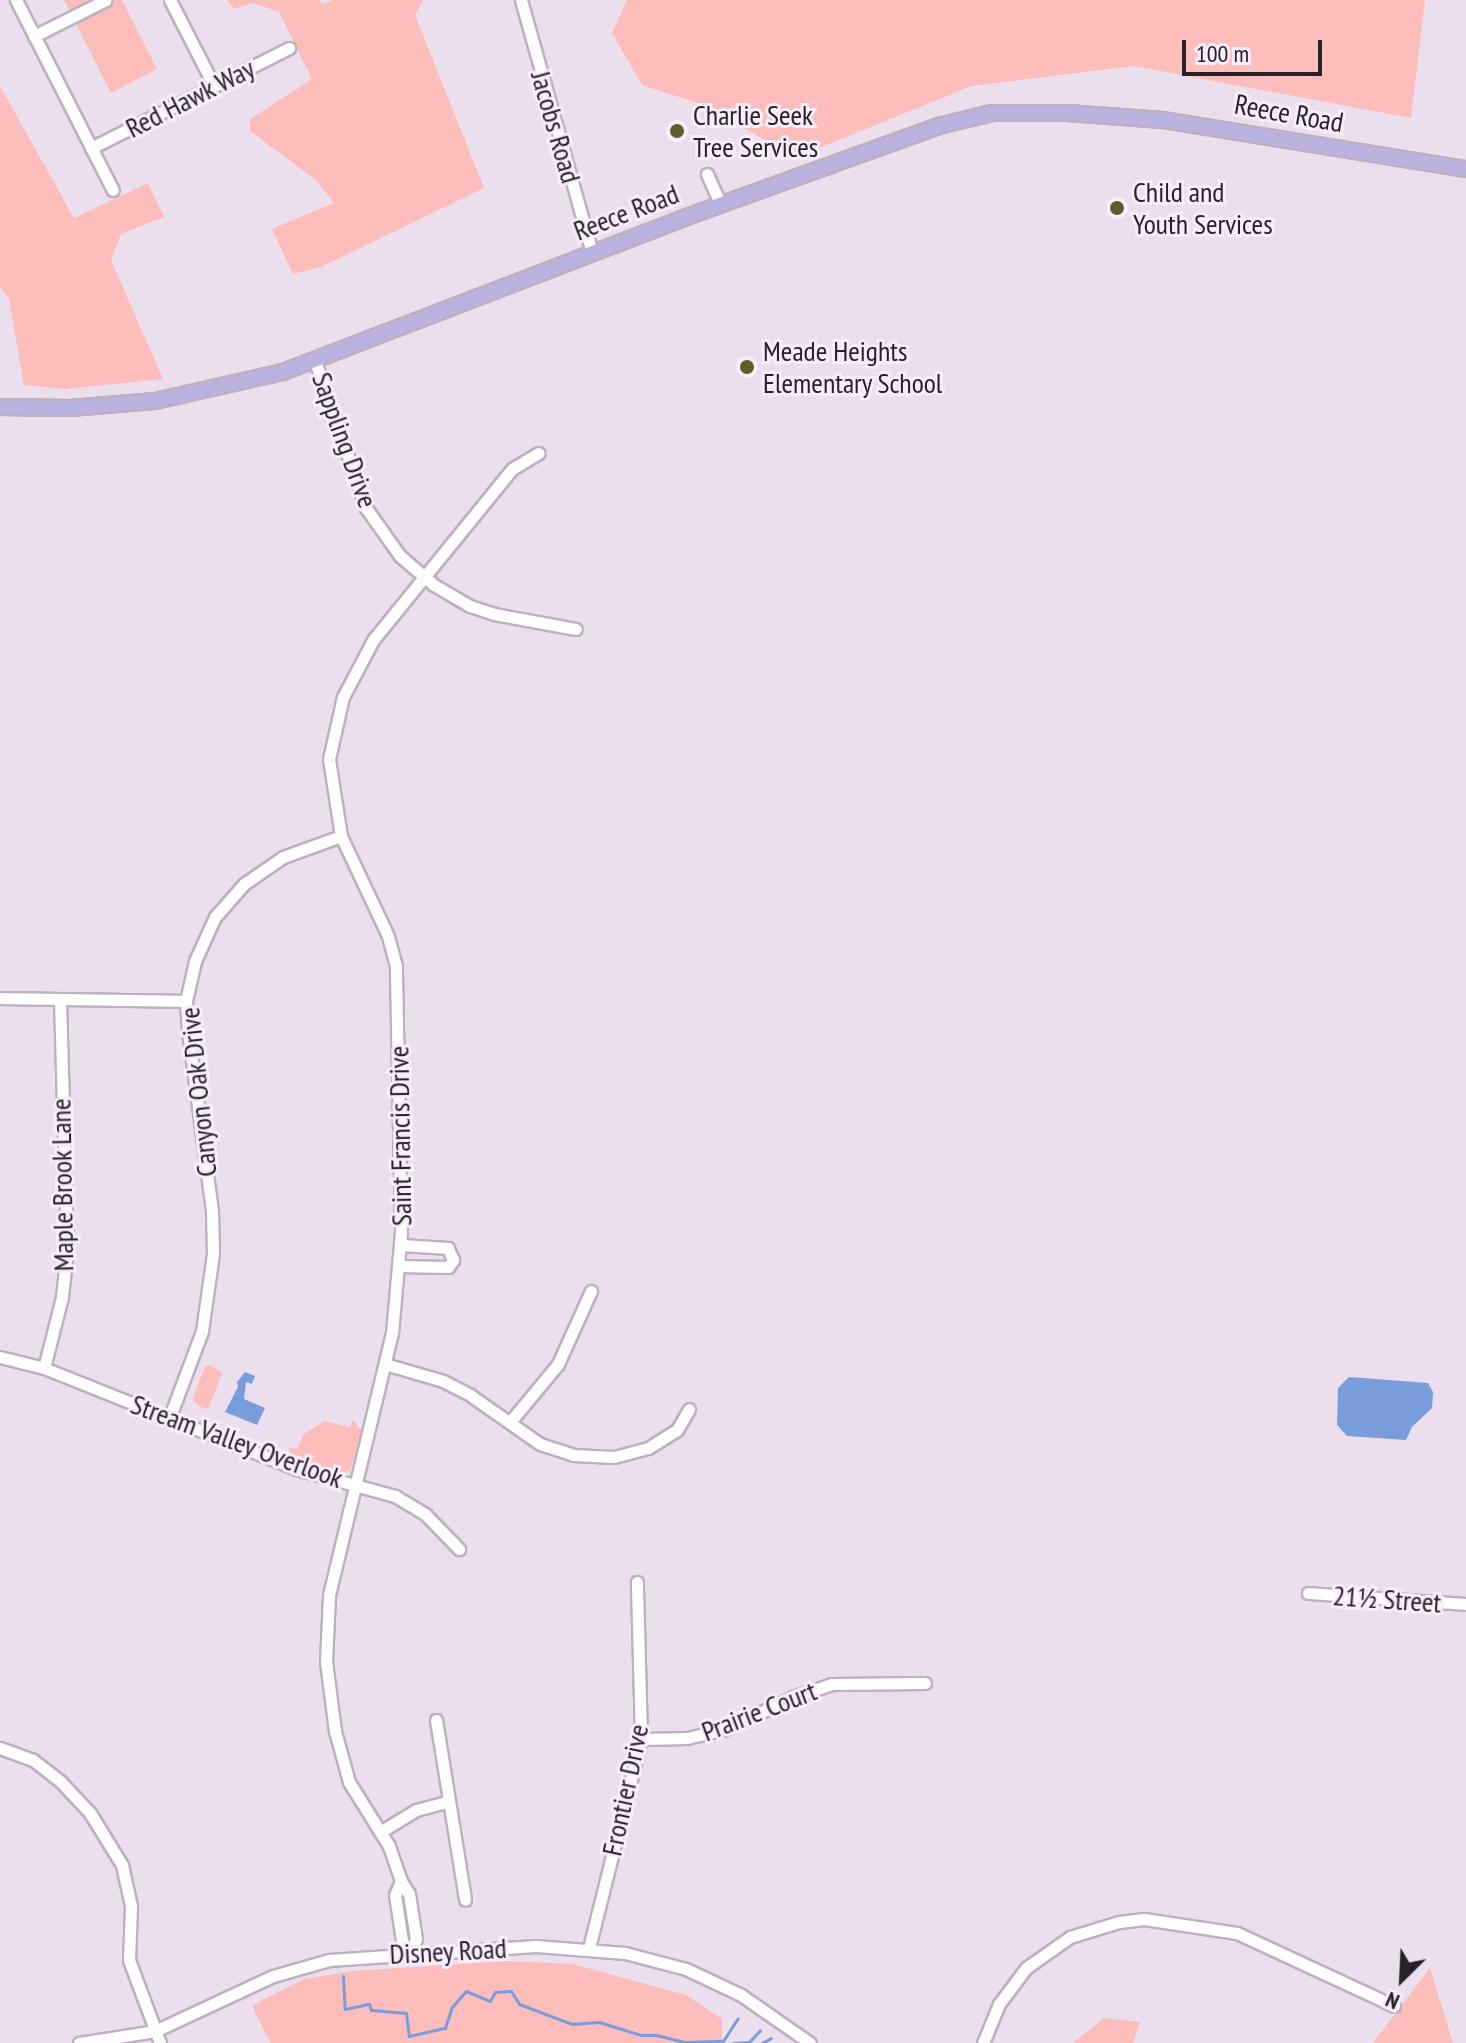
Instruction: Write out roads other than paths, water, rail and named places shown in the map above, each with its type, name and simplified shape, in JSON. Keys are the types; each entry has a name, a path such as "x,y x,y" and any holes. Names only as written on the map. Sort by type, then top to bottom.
{"main road":[{"name":"Reece Road","path":"0,407 70,408 155,401 234,385 315,361 592,253 942,125 1015,111 1163,120 1466,169"}],"street":[{"path":"16,0 113,190"},
{"path":"34,36 106,0"},
{"path":"170,0 214,86"},
{"name":"Jacobs Road","path":"521,0 592,253"},
{"name":"Red Hawk Way","path":"91,148 289,48"},
{"path":"707,174 721,205"},
{"name":"Sappling Drive","path":"315,361 366,508 400,556 452,597 494,614 576,629"},
{"name":"Saint Francis Drive","path":"410,1953 402,1941 395,1895 401,1881 397,1864 349,1782 335,1731 326,1662 329,1595 385,1364 401,1245 396,966 388,936 341,836 329,759 343,697 373,640 512,469 539,453"},
{"name":"Canyon Oak Drive","path":"169,1419 202,1331 213,1254 212,1211 186,1001 203,940 228,900 262,870 283,857 341,836"},
{"path":"0,998 186,1001"},
{"name":"Maple Brook Lane","path":"44,1368 62,1297 68,1240 60,999"},
{"path":"400,1266 448,1267 453,1260 448,1248 401,1245"},
{"path":"510,1422 558,1364 591,1291"},
{"name":"Stream Valley Overlook","path":"0,1357 44,1368 296,1469 411,1504 459,1549"},
{"path":"385,1364 443,1381 556,1451 614,1457 632,1454 664,1440 677,1430 689,1409"},
{"name":"Frontier Drive","path":"589,1948 641,1739 637,1582"},
{"name":"21½ Street","path":"1308,1593 1466,1604"},
{"name":"Prairie Court","path":"641,1739 687,1738 723,1730 793,1697 832,1684 925,1683"},
{"path":"436,1720 465,1900"},
{"path":"0,1748 33,1760 60,1781 90,1813 122,1865 131,1906 129,1960 160,2043"},
{"path":"380,1832 416,1810 449,1801"},
{"path":"983,2043 999,2004 1026,1968 1070,1937 1119,1922 1144,1919 1237,1933 1394,2006"},
{"name":"Disney Road","path":"79,2043 155,2031 273,1976 305,1965 356,1956 536,1946 625,1953 686,1969 741,1995 810,2043"}],"water":[{"path":"245,1372 255,1376 252,1384 246,1382 244,1399 265,1408 257,1425 225,1412 238,1387 237,1382"},
{"path":"1349,1377 1428,1383 1433,1392 1432,1408 1412,1427 1406,1440 1347,1436 1337,1425 1338,1388"}],"waterway":[{"path":"343,1976 345,2009 369,2004 371,2010 406,2013 409,2036 445,2028 452,2007 466,1991 490,2001 495,1992 511,1991 519,2004 572,2024 599,2022 641,2035 685,2042 723,2041 738,2018"},
{"path":"733,2043 749,2042 760,2030"},
{"path":"762,2043 771,2038"}],"place":[{"name":"Charlie Seek Tree Services","path":"677,131"},
{"name":"Child and Youth Services","path":"1117,208"},
{"name":"Meade Heights Elementary School","path":"747,367"}]}
